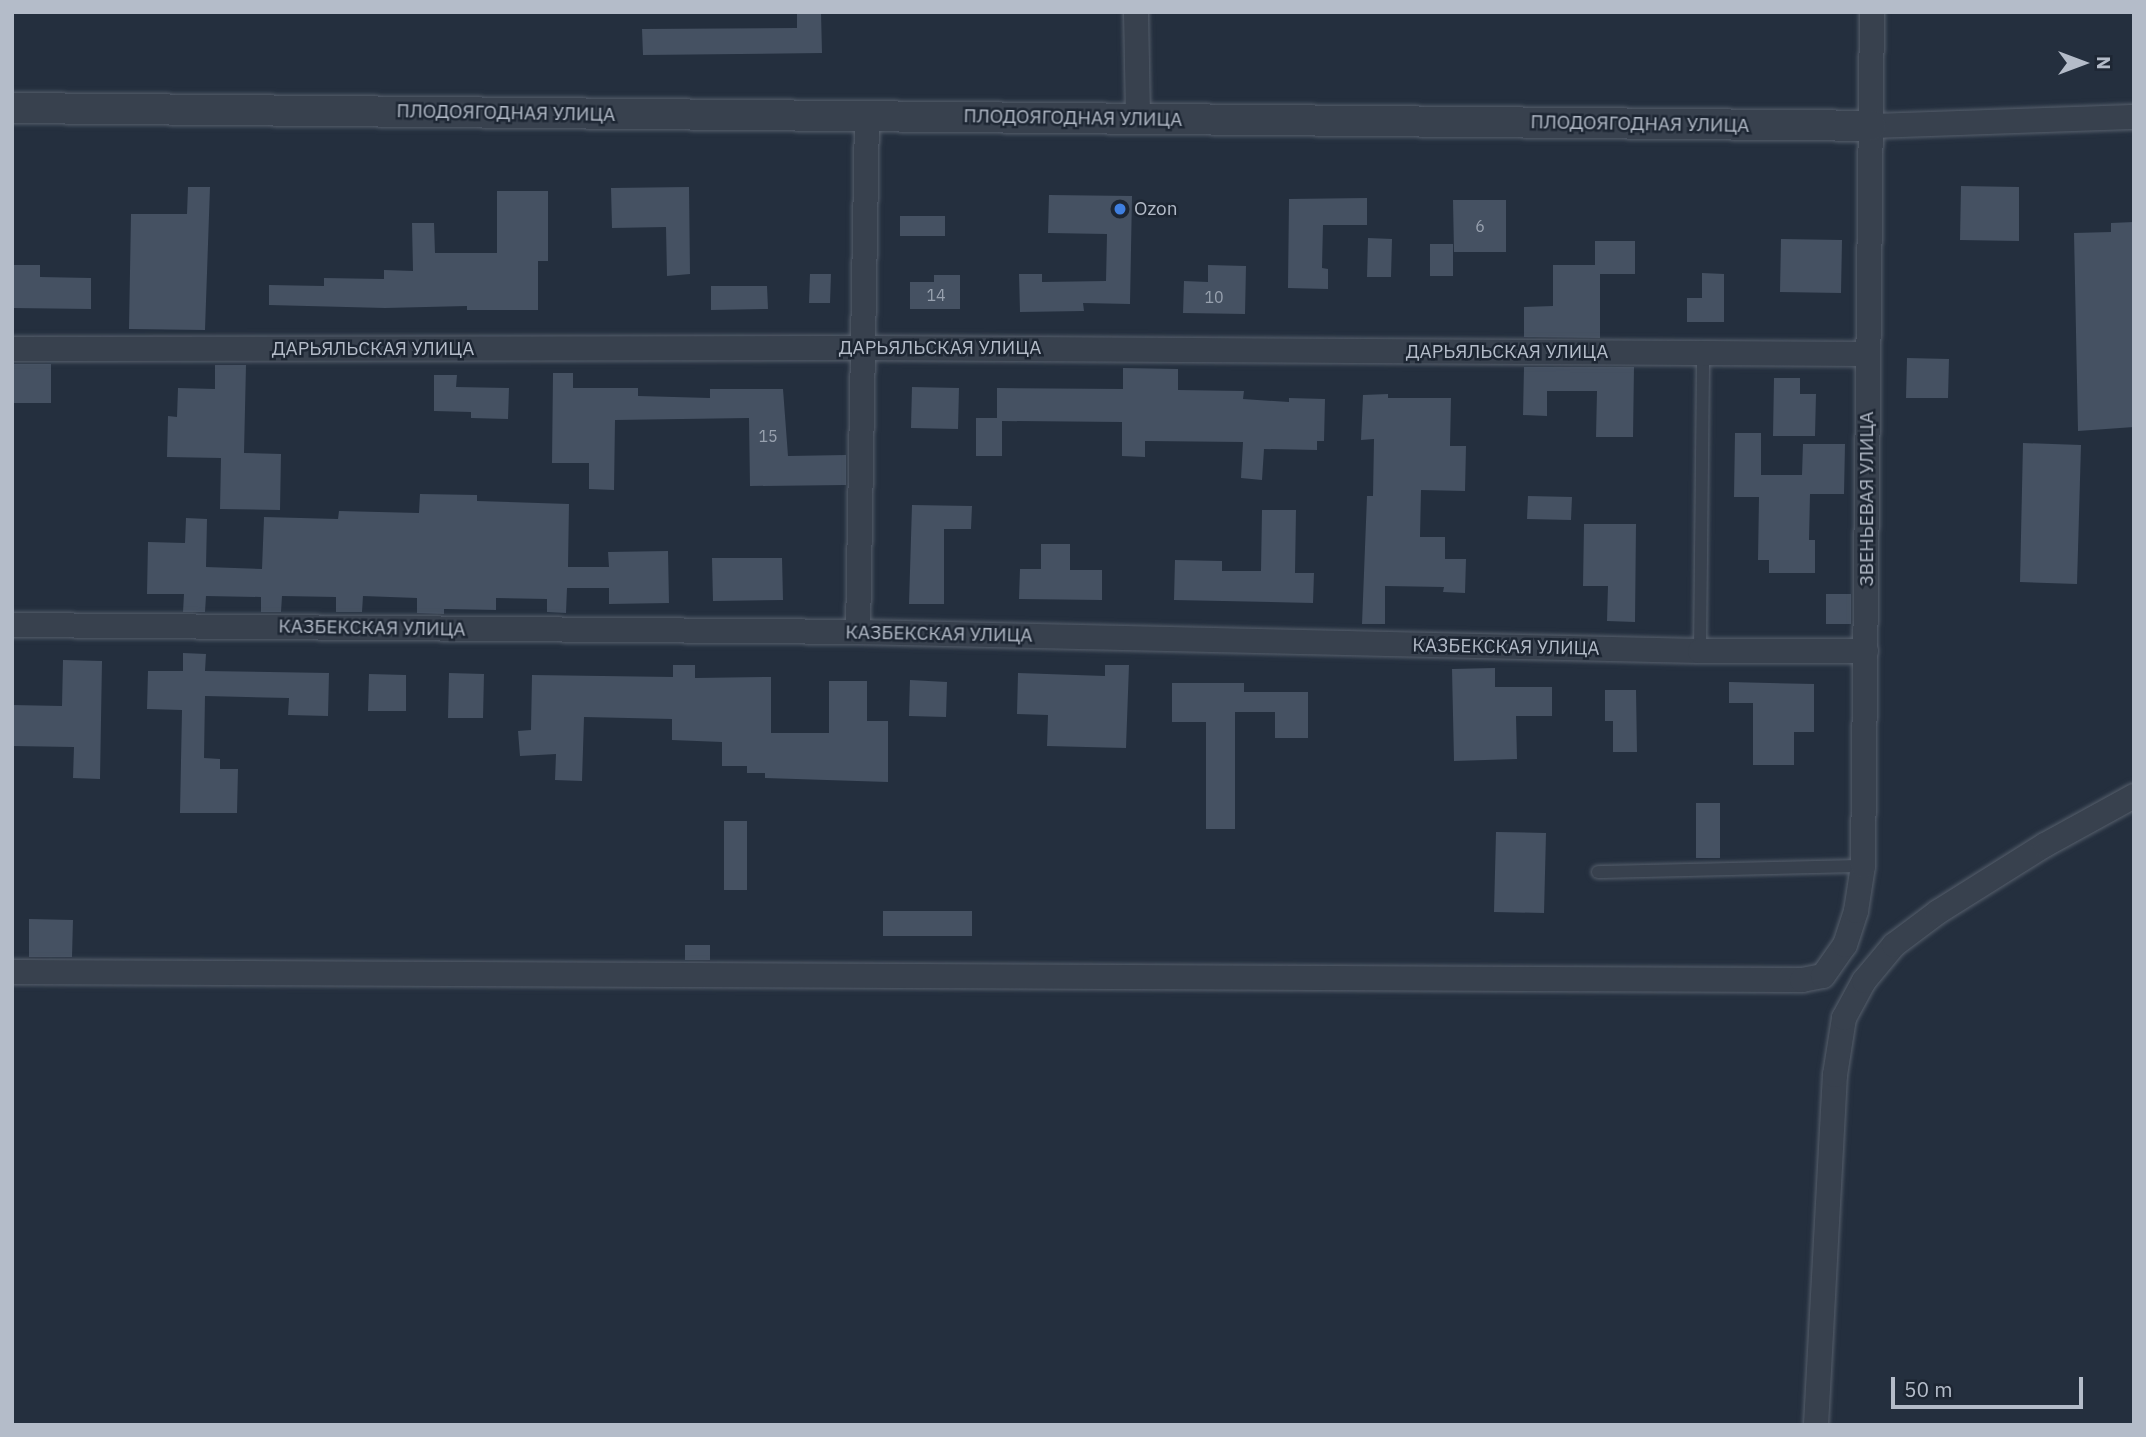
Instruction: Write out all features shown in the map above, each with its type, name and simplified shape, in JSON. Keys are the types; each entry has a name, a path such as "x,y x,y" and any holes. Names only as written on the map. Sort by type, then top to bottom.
{"street":[{"path":"1136,12 1139,119"},
{"name":"ЗВЕНЬЕВАЯ УЛИЦА","path":"12,972 1774,980 1823,976 1845,945 1856,911 1863,866 1872,12"},
{"name":"ПЛОДОЯГОДНАЯ УЛИЦА","path":"12,108 1871,126 2134,117"},
{"path":"858,632 867,116"},
{"name":"ДАРЬЯЛЬСКАЯ УЛИЦА","path":"12,349 864,348 1868,354"},
{"name":"КАЗБЕКСКАЯ УЛИЦА","path":"12,625 858,632 1700,651 1866,651"},
{"path":"1816,1425 1835,1075 1844,1018 1864,981 1894,945 1938,912 2024,858 2134,796"}],"lane":[{"path":"1700,651 1703,353"},
{"path":"1598,872 1863,866"}],"building":[{"path":"797,12 821,12 822,53 643,55 642,29 797,28"},
{"path":"1961,186 2019,187 2019,241 1960,240"},
{"path":"188,187 210,187 205,330 129,329 131,214 187,214"},
{"path":"689,187 690,274 667,276 666,227 612,228 611,188"},
{"path":"497,191 548,191 548,261 538,261 538,310 467,310 467,306 385,308 269,305 269,285 324,286 324,278 384,279 384,270 413,271 412,223 434,223 435,253 497,253"},
{"path":"1049,195 1132,196 1130,304 1083,303 1084,311 1020,312 1019,274 1042,274 1042,282 1106,281 1107,234 1048,233"},
{"path":"1367,198 1367,225 1323,225 1322,268 1328,269 1328,289 1288,288 1289,199"},
{"path":"1453,200 1506,200 1506,252 1454,252"},
{"path":"900,216 945,216 945,236 900,236"},
{"path":"2134,222 2134,427 2078,431 2074,233 2111,232 2111,223"},
{"path":"1368,238 1392,239 1391,277 1367,277"},
{"path":"1781,239 1842,240 1841,293 1780,292"},
{"path":"1595,241 1635,241 1635,274 1600,274 1600,338 1524,337 1524,307 1553,306 1553,265 1595,265"},
{"path":"1430,244 1453,244 1453,276 1430,276"},
{"path":"14,265 40,265 40,277 91,278 91,309 13,308"},
{"path":"1208,265 1246,266 1245,314 1183,313 1184,281 1208,282"},
{"path":"1702,273 1724,274 1724,322 1687,322 1687,298 1702,298"},
{"path":"810,274 831,274 830,303 809,303"},
{"path":"934,275 960,275 960,309 910,309 910,282 934,282"},
{"path":"711,286 767,286 768,309 711,310"},
{"path":"1907,358 1949,359 1948,398 1906,398"},
{"path":"14,364 51,364 51,403 14,403"},
{"path":"215,365 246,365 244,453 281,454 280,510 220,509 221,458 167,457 168,416 177,417 178,388 215,389"},
{"path":"1524,367 1634,367 1633,437 1596,437 1597,391 1547,391 1547,416 1523,415"},
{"path":"1123,368 1178,369 1178,390 1244,391 1243,399 1289,402 1289,398 1325,399 1324,441 1317,441 1317,450 1264,449 1262,480 1241,478 1243,442 1145,441 1145,457 1122,456 1122,422 1002,421 1002,456 976,456 976,418 997,418 997,388 1123,389"},
{"path":"553,373 573,373 573,388 638,388 638,396 710,398 710,389 783,389 788,456 846,455 846,485 750,486 749,418 615,420 614,490 589,489 589,463 552,463"},
{"path":"434,375 457,375 456,387 509,388 508,419 471,418 471,412 434,411"},
{"path":"1774,378 1800,378 1800,394 1816,394 1815,436 1773,436"},
{"path":"912,387 959,388 958,429 911,428"},
{"path":"1388,394 1388,398 1451,398 1450,446 1466,446 1465,491 1421,490 1420,537 1445,537 1445,559 1466,559 1465,593 1443,592 1444,587 1385,586 1385,624 1362,624 1367,496 1373,496 1374,439 1361,440 1363,395"},
{"path":"1735,433 1761,433 1761,475 1802,475 1803,444 1845,444 1844,494 1810,494 1809,540 1815,540 1815,573 1769,573 1769,560 1758,560 1759,497 1734,497"},
{"path":"2023,443 2081,445 2077,584 2020,582"},
{"path":"420,494 477,495 477,501 569,504 568,567 609,567 608,552 668,551 669,603 609,604 609,588 567,588 566,613 547,612 547,599 496,598 496,610 444,609 444,614 417,613 417,598 363,596 362,612 336,612 336,597 282,596 281,612 261,612 261,597 206,596 205,612 183,612 184,594 147,594 148,542 185,543 186,518 207,519 206,567 262,569 264,517 338,519 339,511 419,513"},
{"path":"1528,496 1572,497 1571,520 1527,519"},
{"path":"912,505 972,506 971,529 944,529 944,604 909,604"},
{"path":"1262,510 1296,510 1295,573 1314,573 1313,603 1174,600 1175,560 1222,561 1222,571 1261,571"},
{"path":"1584,524 1636,524 1635,622 1607,621 1608,586 1583,586"},
{"path":"1041,544 1070,544 1070,570 1102,570 1102,600 1019,599 1020,569 1041,569"},
{"path":"712,558 782,558 783,600 713,601"},
{"path":"1826,594 1851,594 1851,624 1826,624"},
{"path":"183,653 206,654 205,671 329,673 328,716 288,715 289,698 205,696 204,758 220,759 220,769 238,769 237,813 180,813 182,710 147,709 148,671 183,671"},
{"path":"63,660 102,661 100,779 73,778 74,747 12,746 12,705 62,706"},
{"path":"673,665 695,665 695,678 771,677 771,733 829,733 829,681 867,681 867,721 888,721 888,782 765,778 765,773 747,773 747,766 722,766 722,742 672,740 672,719 584,717 582,781 555,780 556,754 520,756 518,731 531,730 532,675 673,677"},
{"path":"1105,665 1129,665 1126,748 1047,746 1048,715 1017,714 1018,673 1105,676"},
{"path":"1495,668 1495,687 1552,687 1552,716 1516,716 1517,759 1454,761 1452,669"},
{"path":"449,673 484,674 483,718 448,718"},
{"path":"369,674 406,675 406,711 368,711"},
{"path":"910,680 947,682 946,717 909,716"},
{"path":"1729,682 1814,684 1814,732 1794,732 1794,765 1753,765 1753,703 1729,703"},
{"path":"1172,683 1244,683 1244,692 1308,692 1308,738 1275,738 1275,712 1235,712 1235,829 1206,829 1206,722 1172,722"},
{"path":"1605,690 1636,690 1637,752 1613,752 1613,721 1605,721"},
{"path":"1696,803 1720,803 1720,858 1696,858"},
{"path":"724,821 747,821 747,890 724,890"},
{"path":"1496,832 1546,833 1544,913 1494,912"},
{"path":"883,911 972,911 972,936 883,936"},
{"path":"29,919 73,920 72,957 29,957"},
{"path":"685,945 710,945 710,960 685,960"}],"place":[{"name":"Ozon","path":"1120,209"}]}
